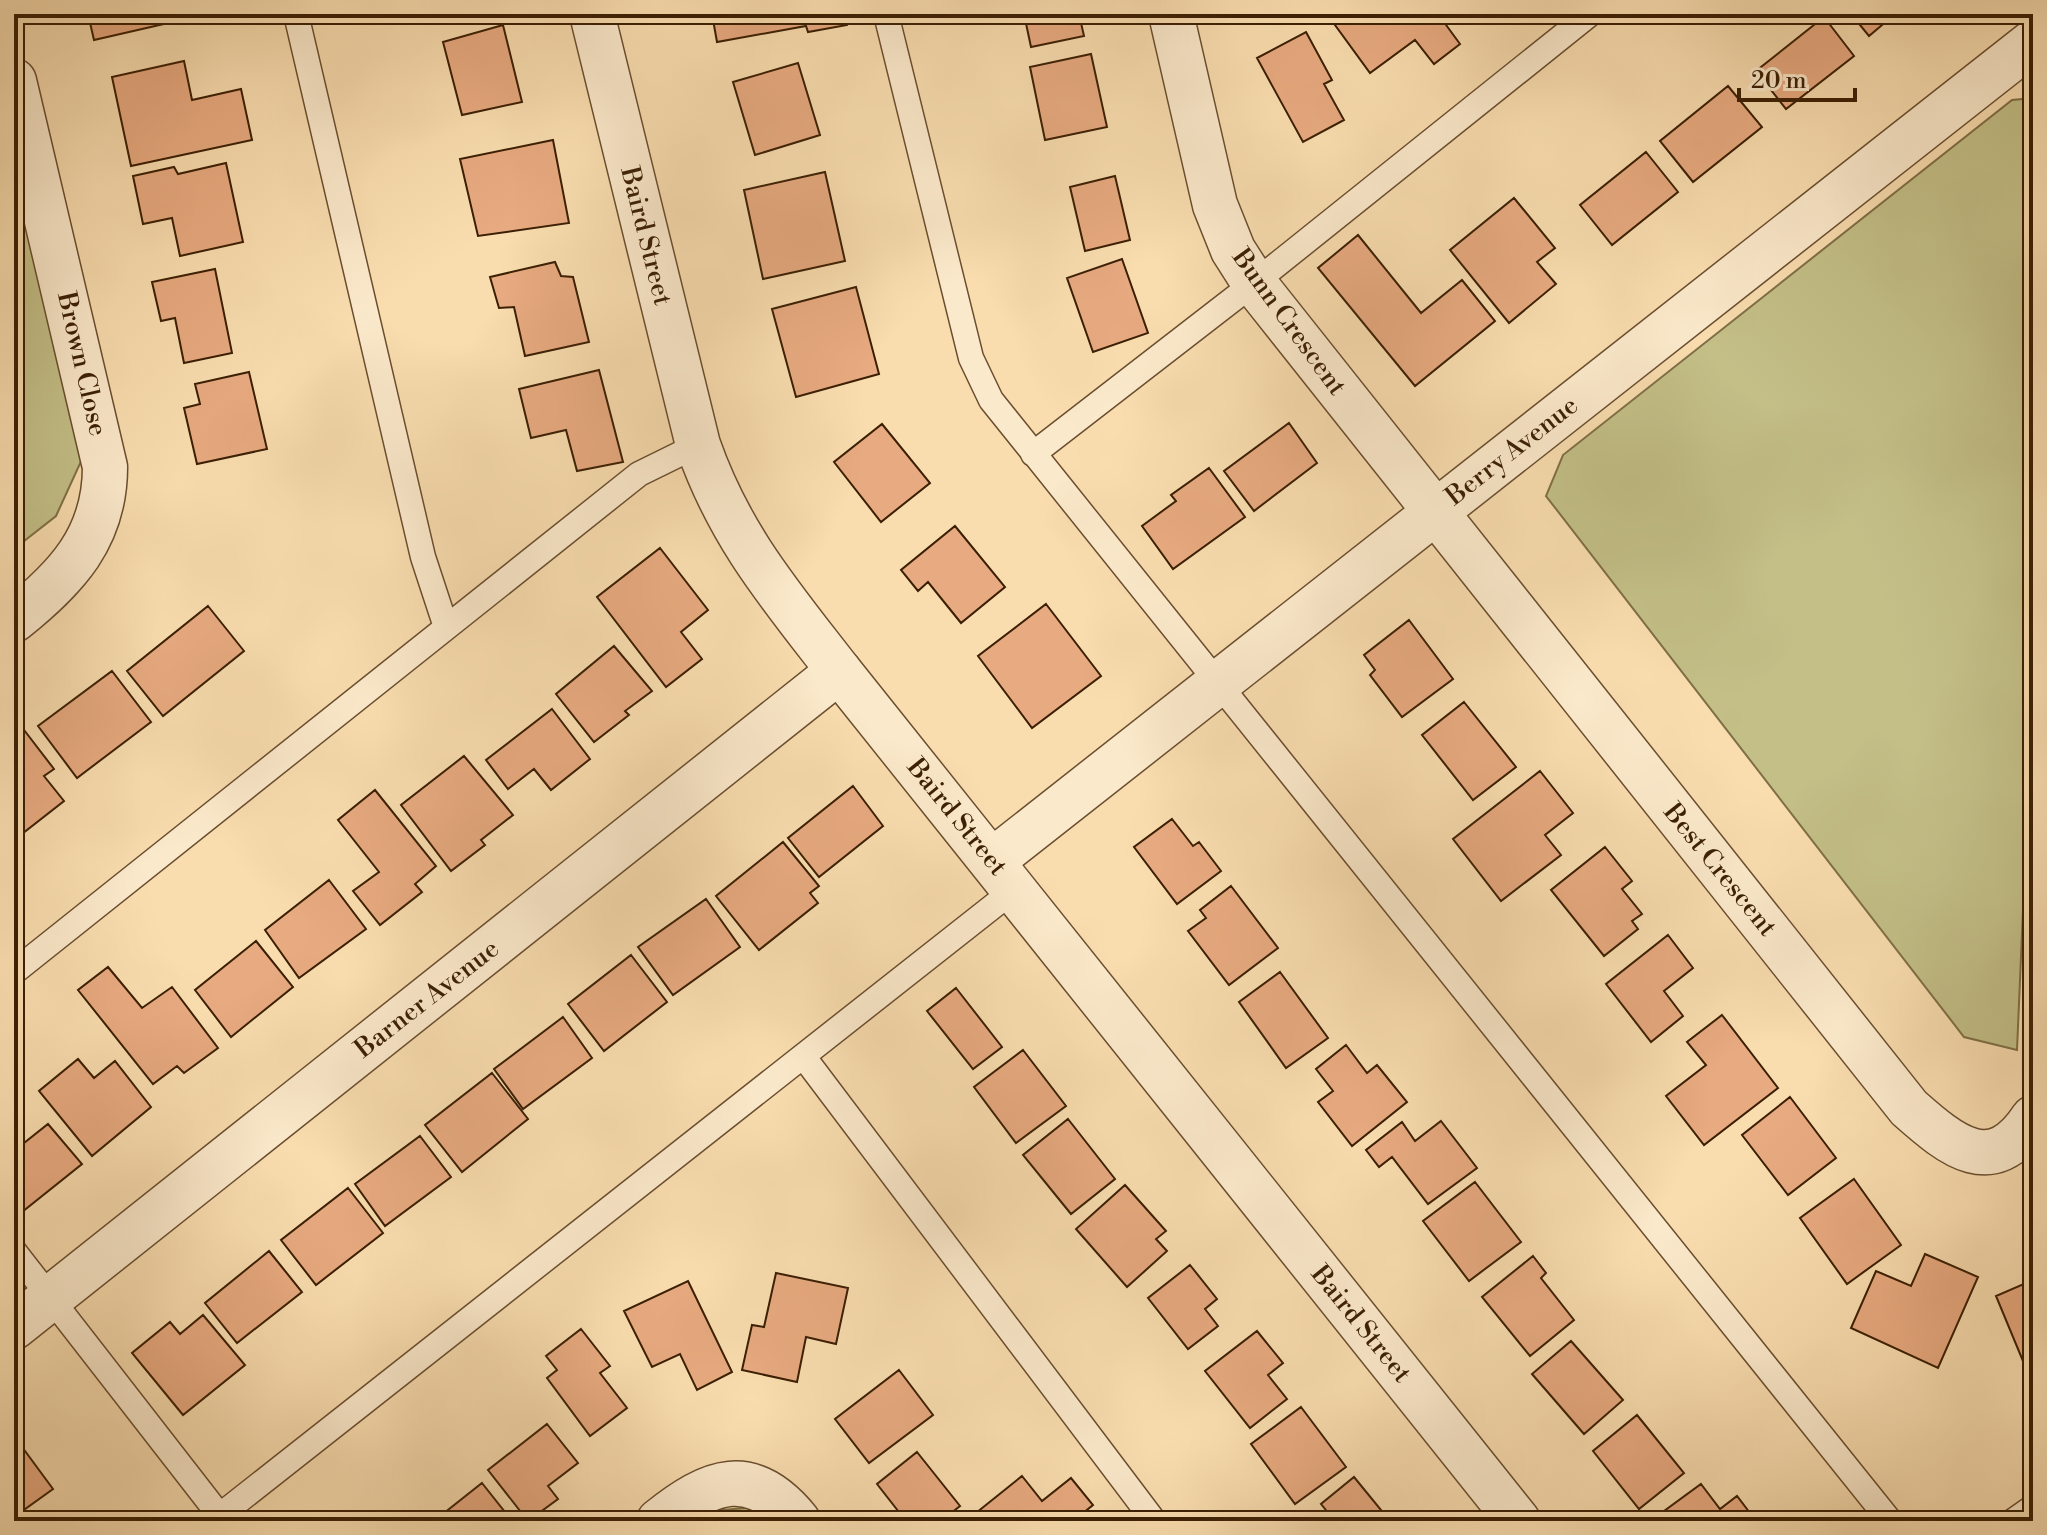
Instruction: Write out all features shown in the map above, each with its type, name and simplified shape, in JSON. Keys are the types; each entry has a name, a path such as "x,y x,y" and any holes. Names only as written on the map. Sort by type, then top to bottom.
{"street":[{"name":"Baird Street","path":"592,14 698,445 711,482 739,538 839,671 1518,1521"},
{"name":"Bunn Crescent","path":"1171,14 1215,205 1233,250 1254,283 1435,512"},
{"name":"Berry Avenue","path":"1004,875 1216,681 2033,42"},
{"name":"Brown Close","path":"14,81 100,438 105,487 90,536 70,570 14,620"},
{"name":"Best Crescent","path":"1435,512 1909,1108 1939,1134 1972,1152 1995,1153 2013,1142 2033,1118"},
{"name":"Barner Avenue","path":"14,1327 839,671"},
{"path":"659,1521 704,1489 721,1483 738,1483 755,1486 771,1494 798,1521"}],"lane":[{"path":"296,14 423,557 445,624"},
{"path":"886,14 971,358 991,400 1890,1521"},
{"path":"1033,454 1254,283 1590,14"},
{"path":"14,972 445,624 639,474 698,445"},
{"path":"14,1251 217,1518 803,1056 1004,875"},
{"path":"803,1056 1154,1521"},
{"path":"2013,1521 2033,1507"}],"shaded area":[{"path":"2033,98 2033,676 2017,1050 1964,1037 1546,496 1563,455 2012,100"},
{"path":"14,103 94,433 56,516 14,549"},
{"path":"771,1506 783,1521 697,1521 710,1511"}],"building":[{"path":"88,14 175,14 177,21 94,40"},
{"path":"712,14 846,14 847,25 808,32 806,26 717,42"},
{"path":"1024,14 1079,14 1084,36 1031,47"},
{"path":"1327,14 1438,14 1460,44 1434,64 1415,40 1370,73"},
{"path":"1851,14 1895,14 1869,36"},
{"path":"1824,17 1854,56 1786,109 1756,71"},
{"path":"503,25 522,102 462,115 443,42"},
{"path":"1306,32 1332,80 1324,84 1344,120 1303,142 1257,58"},
{"path":"1091,54 1107,127 1045,140 1030,67"},
{"path":"184,61 192,100 241,89 252,140 131,166 112,77"},
{"path":"798,63 820,135 755,155 733,82"},
{"path":"1728,86 1762,127 1693,182 1660,141"},
{"path":"553,140 569,223 478,236 460,159"},
{"path":"1646,152 1678,192 1612,245 1580,205"},
{"path":"226,163 243,242 180,256 172,218 143,224 133,176 174,167 178,174"},
{"path":"825,172 845,261 763,279 744,190"},
{"path":"1115,176 1130,240 1085,251 1070,187"},
{"path":"1514,198 1555,248 1537,262 1556,284 1509,323 1450,250"},
{"path":"1358,235 1421,313 1462,280 1495,321 1415,386 1318,268"},
{"path":"1122,259 1148,333 1093,352 1067,278"},
{"path":"555,262 561,276 573,277 589,342 525,356 514,307 499,308 490,277"},
{"path":"215,269 232,353 184,363 175,318 161,321 152,282"},
{"path":"856,287 879,374 796,397 772,309"},
{"path":"599,370 623,462 577,471 566,430 531,438 519,389"},
{"path":"249,372 267,449 197,464 184,408 200,404 195,384"},
{"path":"1289,423 1317,463 1254,511 1224,471"},
{"path":"882,424 930,483 881,522 834,462"},
{"path":"1209,468 1245,517 1173,569 1142,526 1176,501 1171,495"},
{"path":"955,526 1005,587 961,623 928,582 918,591 901,570"},
{"path":"660,548 708,610 681,632 702,659 666,687 597,597"},
{"path":"1046,604 1101,676 1032,728 978,656"},
{"path":"208,606 244,651 163,716 127,671"},
{"path":"1409,620 1453,679 1402,717 1370,675 1375,670 1364,655"},
{"path":"614,646 652,691 625,711 629,715 594,742 556,694"},
{"path":"112,671 151,722 77,778 38,726"},
{"path":"1464,702 1516,767 1473,800 1422,735"},
{"path":"552,709 590,759 551,790 534,769 508,789 486,760"},
{"path":"21,726 54,769 44,776 64,801 18,837 14,832 14,731"},
{"path":"464,756 513,815 481,840 485,845 451,871 401,805"},
{"path":"1540,771 1573,813 1545,835 1561,855 1501,901 1453,839"},
{"path":"853,786 883,826 819,877 788,838"},
{"path":"375,790 436,866 415,884 422,892 380,925 353,891 379,872 338,820"},
{"path":"1172,819 1193,846 1199,842 1221,871 1177,904 1134,847"},
{"path":"783,842 819,886 810,893 818,903 759,950 716,896"},
{"path":"1605,847 1632,881 1622,889 1642,914 1632,921 1638,929 1604,956 1551,890"},
{"path":"329,880 366,929 299,978 265,930"},
{"path":"1231,886 1278,948 1229,985 1188,931 1206,918 1200,910"},
{"path":"706,899 740,947 673,995 638,947"},
{"path":"1668,935 1693,968 1664,991 1683,1016 1651,1042 1606,984"},
{"path":"256,941 293,987 231,1037 195,990"},
{"path":"631,955 667,1002 604,1051 568,1004"},
{"path":"108,967 142,1008 172,987 218,1048 184,1073 177,1066 153,1084 78,990"},
{"path":"1280,972 1328,1038 1286,1068 1239,1002"},
{"path":"956,988 1002,1047 973,1069 927,1011"},
{"path":"1722,1015 1778,1088 1704,1145 1666,1096 1706,1065 1687,1042"},
{"path":"563,1017 592,1058 523,1109 494,1069"},
{"path":"1346,1045 1367,1073 1377,1065 1407,1102 1352,1146 1318,1102 1333,1091 1316,1069"},
{"path":"1023,1050 1066,1106 1016,1143 974,1087"},
{"path":"78,1059 94,1078 115,1061 151,1107 92,1156 39,1091"},
{"path":"492,1073 528,1119 462,1172 425,1125"},
{"path":"1790,1097 1836,1158 1788,1195 1742,1135"},
{"path":"1068,1119 1115,1179 1071,1214 1023,1155"},
{"path":"1441,1121 1477,1168 1428,1204 1392,1157 1379,1167 1366,1150 1402,1122 1415,1141"},
{"path":"48,1124 82,1164 22,1212 14,1202 14,1151"},
{"path":"420,1136 451,1177 385,1226 355,1184"},
{"path":"1854,1179 1901,1245 1847,1284 1800,1218"},
{"path":"1475,1182 1521,1242 1469,1281 1423,1221"},
{"path":"1125,1185 1166,1231 1156,1239 1167,1251 1127,1287 1076,1229"},
{"path":"348,1188 383,1233 316,1285 281,1240"},
{"path":"269,1251 302,1292 237,1343 205,1303"},
{"path":"1925,1254 1978,1277 1938,1368 1851,1328 1876,1271 1911,1286"},
{"path":"1533,1256 1546,1273 1541,1278 1574,1320 1530,1356 1482,1297"},
{"path":"1190,1265 1217,1299 1205,1309 1218,1326 1188,1349 1148,1298"},
{"path":"776,1273 848,1288 836,1344 806,1337 797,1382 742,1370 752,1325 764,1327"},
{"path":"2033,1280 2033,1377 2030,1378 1996,1296"},
{"path":"688,1281 732,1372 697,1390 680,1354 652,1367 624,1311"},
{"path":"203,1315 245,1365 183,1415 132,1353 170,1322 180,1334"},
{"path":"581,1329 610,1366 600,1373 627,1408 590,1436 547,1378 557,1370 546,1356"},
{"path":"1257,1331 1283,1363 1268,1375 1287,1399 1250,1428 1205,1371"},
{"path":"1571,1341 1623,1400 1584,1434 1532,1374"},
{"path":"899,1370 933,1415 869,1463 835,1419"},
{"path":"1301,1407 1346,1467 1295,1504 1251,1444"},
{"path":"1637,1415 1684,1473 1639,1509 1593,1451"},
{"path":"547,1424 578,1463 548,1486 558,1499 528,1521 488,1470"},
{"path":"14,1436 53,1489 14,1517"},
{"path":"917,1452 960,1506 941,1521 906,1521 877,1484"},
{"path":"1022,1476 1042,1501 1071,1478 1093,1505 1073,1521 1048,1518 1044,1521 966,1521"},
{"path":"1354,1477 1390,1521 1321,1521 1329,1514 1321,1504"},
{"path":"482,1483 512,1521 434,1521"},
{"path":"1701,1484 1720,1509 1737,1496 1756,1521 1665,1521 1660,1514"}]}
